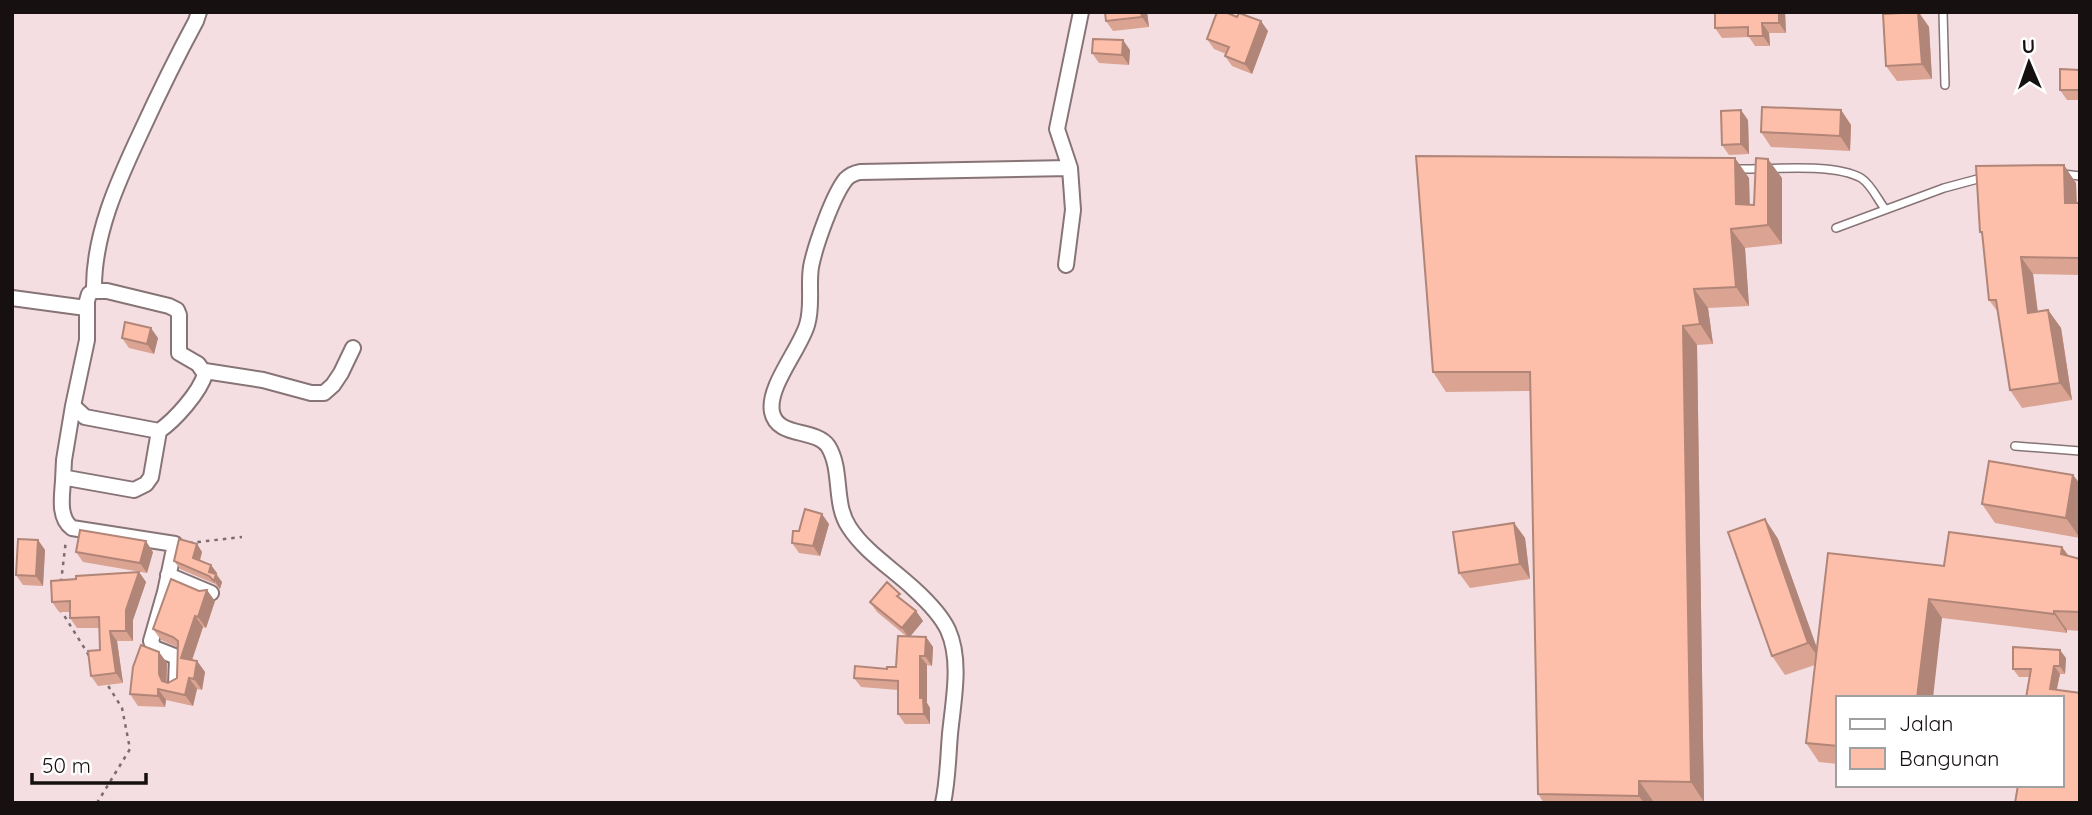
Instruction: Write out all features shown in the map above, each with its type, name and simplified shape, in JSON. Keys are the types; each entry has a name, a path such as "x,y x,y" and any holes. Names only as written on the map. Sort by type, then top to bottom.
{"street":[{"path":"94,291 94,270 112,195 151,108 199,12"},
{"path":"1066,265 1073,210 1070,168 1057,129 1081,12"},
{"path":"943,803 955,685 953,650 948,629 915,590 850,530 843,517 834,464 826,443 775,421 772,403 809,320 811,266 821,233 840,189 851,174 1070,168"},
{"path":"176,685 177,657 151,646 175,544 68,526 63,513 64,460 72,406 87,340 86,308 89,294 94,291 107,291 174,307 179,315 180,353 205,371 263,380 310,393 324,393 337,379 353,348"},
{"path":"12,298 86,308"},
{"path":"64,481 73,479 134,490 140,488 151,477 159,431 178,413 202,381 205,371"},
{"path":"72,406 85,417 159,431"},
{"path":"168,575 211,593"}],"lane":[{"path":"1943,12 1945,85"},
{"path":"1719,169 1840,171 1863,179 1885,209"},
{"path":"2058,174 2080,176"},
{"path":"1836,228 1944,188 1995,176"},
{"path":"2015,446 2080,451"}],"path":[{"path":"60,593 68,526"},
{"path":"175,544 242,537"},
{"path":"58,607 94,663"},
{"path":"97,803 130,749 122,708 101,674"}],"building":[{"path":"1105,12 1141,12 1142,17 1106,21"},
{"path":"1217,12 1237,17 1239,13 1261,21 1245,64 1225,56 1229,47 1207,39"},
{"path":"1715,12 1779,12 1779,23 1762,23 1763,36 1748,36 1748,27 1715,28"},
{"path":"1918,12 1922,64 1886,66 1883,14"},
{"path":"1093,39 1123,40 1122,55 1092,53"},
{"path":"2060,69 2080,70 2080,90 2060,90"},
{"path":"1762,107 1841,110 1840,136 1761,132"},
{"path":"1741,110 1741,144 1722,145 1721,111"},
{"path":"1416,156 1735,158 1736,204 1754,205 1756,158 1768,159 1768,225 1731,229 1736,287 1694,289 1700,324 1683,326 1691,782 1639,781 1639,796 1538,794 1530,372 1433,372"},
{"path":"2064,165 2065,203 2080,203 2080,258 2021,257 2028,313 2048,310 2060,383 2010,390 1996,300 1989,300 1980,232 1976,166"},
{"path":"125,322 151,328 147,344 122,338"},
{"path":"1989,461 2073,475 2066,518 1982,504"},
{"path":"805,509 822,514 813,546 792,543 793,531 799,531"},
{"path":"1765,519 1808,643 1772,656 1728,532"},
{"path":"1514,523 1520,564 1459,573 1453,532"},
{"path":"80,530 146,541 140,563 76,552"},
{"path":"1949,532 2062,547 2061,554 2080,559 2080,612 2054,611 2054,614 1929,599 1917,696 1836,696 1836,746 1806,743 1828,553 1944,566"},
{"path":"18,539 38,540 36,576 16,575"},
{"path":"179,539 197,544 193,558 211,565 209,572 216,574 214,581 209,576 174,561"},
{"path":"139,572 126,610 126,631 110,631 116,673 91,676 88,651 100,650 99,617 70,618 70,601 52,602 51,581 76,579 76,576"},
{"path":"171,579 199,591 207,590 181,658 197,661 194,679 189,678 185,695 158,689 158,696 130,694 133,667 141,645 159,652 159,674 162,681 168,683 177,678 178,641 153,629"},
{"path":"887,582 900,594 897,596 916,611 902,628 870,602"},
{"path":"898,636 926,637 925,656 920,656 920,698 923,698 924,714 898,714 898,681 854,678 855,666 887,669 896,667"},
{"path":"2013,647 2060,650 2060,666 2054,666 2050,689 2080,693 2080,803 2015,803 2018,787 2064,787 2064,696 2026,696 2031,669 2013,669"}]}
